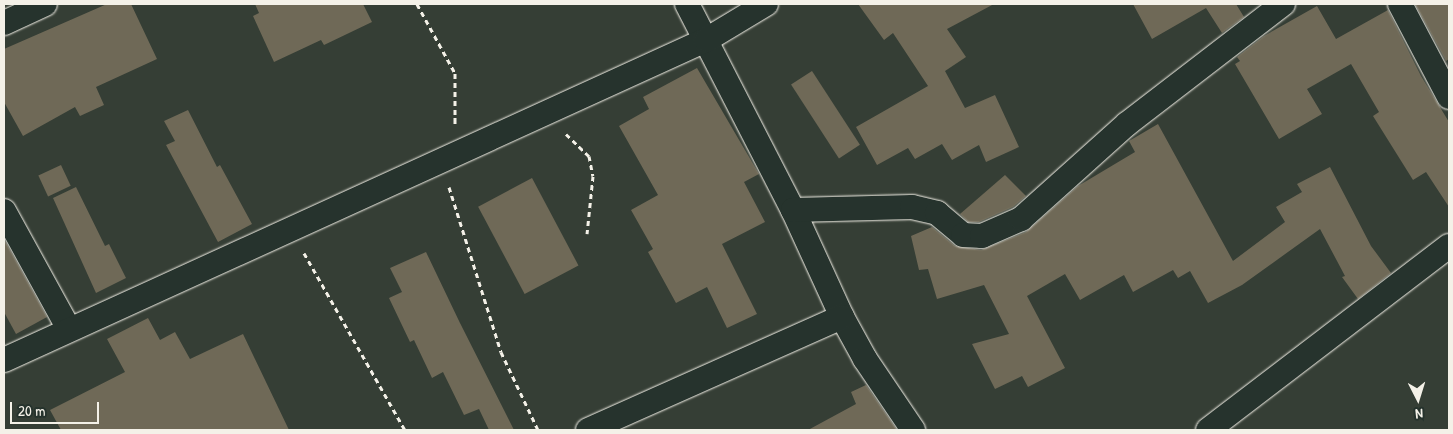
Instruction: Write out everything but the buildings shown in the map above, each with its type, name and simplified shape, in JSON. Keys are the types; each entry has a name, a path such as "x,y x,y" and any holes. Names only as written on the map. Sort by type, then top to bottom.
{"street":[{"path":"4,23 45,4"},
{"path":"688,4 793,210 842,317 865,359 913,430"},
{"path":"4,360 454,153 546,114 706,40 766,4"},
{"path":"793,210 912,208 937,213 963,235 982,236 1020,219 1127,124 1283,4"},
{"path":"1400,4 1449,98"},
{"path":"4,211 69,329"},
{"path":"1208,430 1449,246"},
{"path":"588,430 842,317"}],"path":[{"path":"417,4 455,73 454,153 448,183 501,352 538,430"},
{"path":"546,114 589,156 594,176 587,234"},
{"path":"290,228 404,430"}]}
